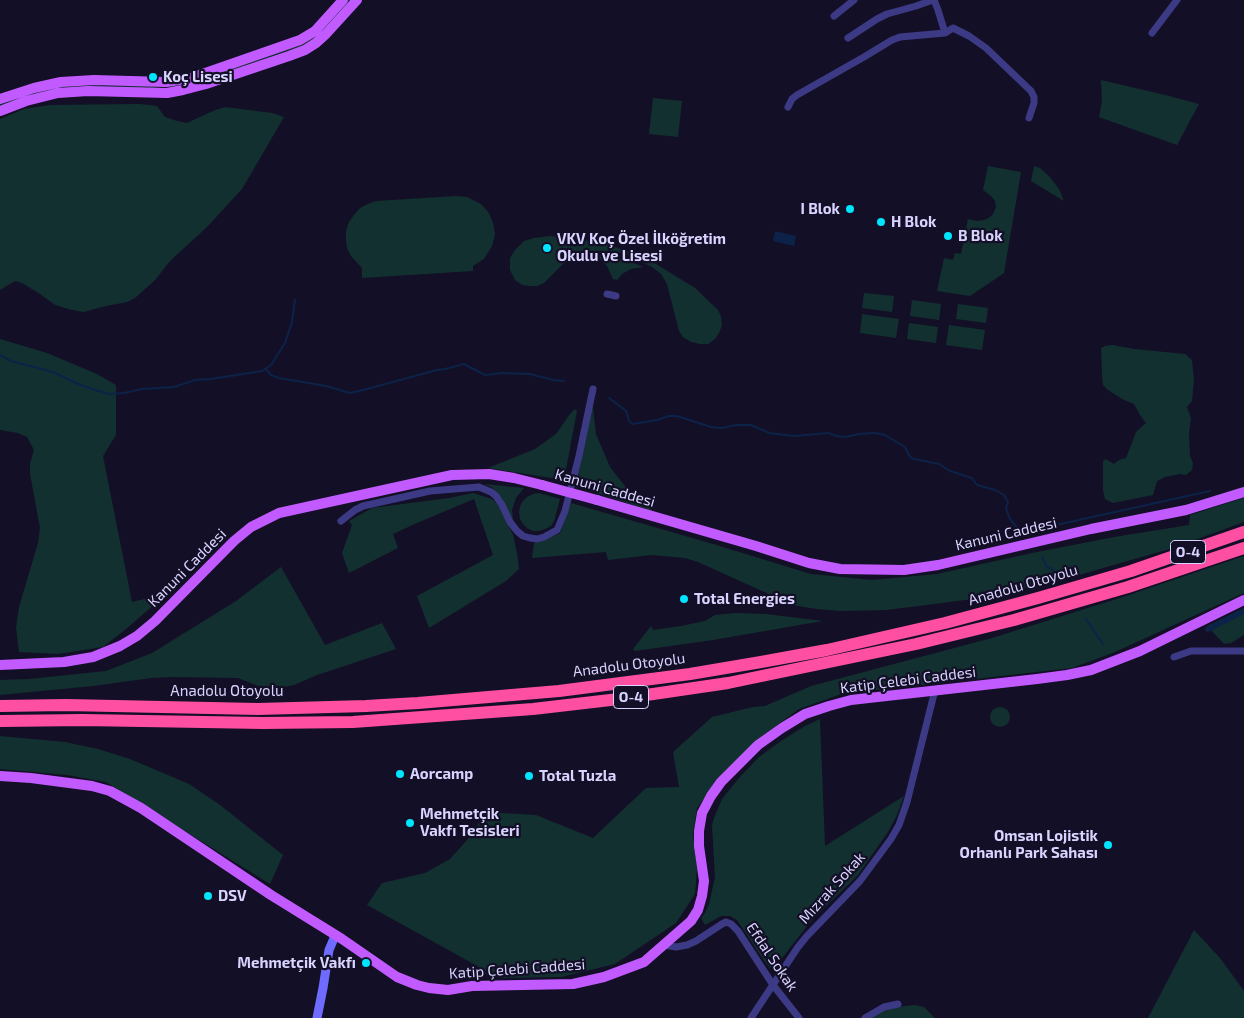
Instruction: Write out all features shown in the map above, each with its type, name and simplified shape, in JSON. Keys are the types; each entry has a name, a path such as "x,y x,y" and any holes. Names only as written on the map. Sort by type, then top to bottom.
{"highway":[{"name":"Anadolu Otoyolu","path":"0,706 66,705 258,709 375,706 559,691 690,674 827,650 945,623 1131,571 1244,532"},
{"name":"Anadolu Otoyolu","path":"0,721 353,722 533,709 628,698 728,683 916,644 1014,620 1128,588 1244,548"}],"main road":[{"path":"0,99 34,88 77,80 166,82 191,78 300,40 315,31 343,0"},
{"path":"0,111 26,100 58,93 88,90 167,92 206,84 305,50 326,34 356,0"},
{"name":"Kanuni Caddesi","path":"0,666 64,662 93,657 120,646 137,636 155,620 251,527 279,513 452,475 489,474 514,478 597,500 808,563 840,569 904,570 938,565 1091,529 1186,510 1244,492"},
{"name":"Katip Çelebi Caddesi","path":"0,776 92,786 110,791 141,808 271,895 404,980 429,988 448,990 472,986 573,984 604,976 644,962 691,921 698,910 702,896 704,881 699,831 702,813 710,796 721,782 758,745 805,714 851,700 1044,678 1092,670 1140,651 1244,600"}],"street":[{"path":"834,16 854,0"},
{"path":"848,38 882,16 933,0 945,32"},
{"path":"1152,33 1177,0"},
{"path":"788,107 792,99 797,95 864,58 892,40 900,37 945,32 953,28 986,48 1031,91 1034,103 1029,118"},
{"path":"607,294 616,296"},
{"path":"341,521 363,506 430,490 479,487 496,496 510,522 523,536 537,539 544,537 557,530 565,511 593,389"},
{"path":"1174,656 1191,651 1244,651"},
{"name":"Mızrak Sokak","path":"751,1018 798,947 866,873 899,825 907,802 935,690"},
{"name":"Efdal Sokak","path":"664,945 676,947 687,945 726,922 731,924 738,931 773,985 799,1018"},
{"path":"317,1018 329,950 335,936"},
{"path":"865,1018 884,1007 898,1004"}],"green space":[{"path":"348,0 352,0 324,31 305,45 199,82 172,88 168,86 288,49"},
{"path":"1101,80 1199,104 1177,145 1099,117 1102,101"},
{"path":"71,85 152,86 158,89 116,88 0,107 0,104 15,97"},
{"path":"653,98 682,101 678,137 649,134"},
{"path":"140,104 157,106 165,117 187,123 225,107 272,113 284,117 242,189 207,227 170,261 155,280 135,298 127,302 84,312 55,305 22,283 15,281 0,290 0,119 24,109 50,105"},
{"path":"988,166 1021,172 1004,273 970,296 937,291 944,258 953,260 955,253 961,254 968,219 977,221 989,218 996,207 995,201 983,190"},
{"path":"1034,166 1040,168 1050,177 1059,189 1064,201 1031,181"},
{"path":"467,197 481,204 489,213 493,223 495,234 492,246 484,259 473,266 473,271 362,278 362,268 351,256 346,240 349,222 360,208 376,201"},
{"path":"550,236 606,244 656,264 695,288 718,310 722,325 719,333 708,344 691,342 683,337 679,331 667,284 661,274 652,267 626,254 600,251 579,255 564,263 544,283 537,286 522,285 515,280 510,270 510,258 524,241"},
{"path":"601,255 627,260 643,267 631,269 622,274 617,280 613,279 607,266 594,256"},
{"path":"864,293 894,296 892,312 862,308"},
{"path":"912,300 941,304 939,320 910,316"},
{"path":"958,304 988,308 986,323 956,319"},
{"path":"862,314 899,319 896,338 860,333"},
{"path":"909,323 938,327 936,343 907,339"},
{"path":"949,325 985,330 982,350 946,345"},
{"path":"0,339 47,353 97,374 116,385 116,435 103,456 132,602 161,595 162,598 103,647 58,654 19,652 16,628 19,607 38,543 40,528 30,474 30,463 34,450 27,437 18,433 0,430"},
{"path":"1112,345 1185,354 1192,360 1194,380 1192,401 1187,407 1191,418 1189,433 1190,456 1193,463 1192,470 1186,475 1180,474 1165,477 1157,481 1153,495 1113,503 1105,499 1103,490 1103,461 1106,459 1114,464 1126,458 1136,432 1146,423 1134,404 1122,399 1103,385 1101,348"},
{"path":"593,408 596,434 610,467 628,490 650,507 652,511 575,486"},
{"path":"575,409 577,411 564,480 488,468 535,449 556,434"},
{"path":"484,484 524,488 516,498 512,510 513,520 493,488"},
{"path":"473,493 492,499 499,506 513,535 519,569 506,581 429,628 417,596 493,555 474,499 393,534 398,548 349,573 342,553 352,525 349,521 372,508"},
{"path":"539,493 560,499 551,526 539,531 533,531 523,524 519,512 520,506 527,497"},
{"path":"1244,498 1244,522 1173,548 1058,581 973,599 887,610 841,611 793,605 698,562 685,558 651,555 608,560 606,552 532,558 534,543 560,533 571,503 811,574 872,580 937,574 1114,537 1189,525 1190,515"},
{"path":"1244,556 1244,593 1115,652 1072,668 841,694 799,709 762,736 725,771 697,808 693,834 697,869 695,894 676,923 615,964 561,977 499,978 367,905 382,883 425,873 450,859 467,840 488,810 501,813 536,815 593,838 646,788 679,787 673,752 712,717 765,706 811,686 992,638 1123,597"},
{"path":"281,567 325,645 382,623 396,649 317,675 294,685 278,688 261,687 238,678 171,677 0,695 0,680 106,671 152,653 236,601"},
{"path":"1244,608 1244,635 1231,643 1224,644 1207,626"},
{"path":"736,613 766,614 823,621 713,640 635,651 633,649 651,626 653,630 681,626 705,621 715,615"},
{"path":"1000,707 1007,710 1010,717 1007,724 1000,727 993,724 990,717 993,710"},
{"path":"820,719 825,846 904,796 888,832 858,875 811,921 775,967 770,968 737,920 730,916 721,916 705,925 701,918 709,904 715,877 712,825 722,799 759,757 805,726"},
{"path":"0,736 65,742 98,749 130,759 189,784 220,805 283,855 270,884 106,782 67,775 0,769"},
{"path":"1194,930 1220,958 1244,991 1244,1018 1148,1018"},
{"path":"915,1005 924,1007 935,1018 870,1018 877,1013 895,1007"}],"water":[{"path":"775,231 796,236 794,246 773,241"}],"waterway":[{"path":"0,355 11,361 53,372 78,384 109,394 174,387 195,380 262,371 271,365 285,343 292,322 295,299"},
{"path":"266,369 271,375 279,378 326,386 350,393 464,364 485,375 503,373 530,374 564,381"},
{"path":"609,398 626,411 629,421 633,424 677,416 711,427 722,428 736,425 751,425 769,433 794,436 829,433 846,437 875,433 885,435 905,447 910,457 939,464 950,471 972,478 977,485 995,490 1004,495 1008,502 1006,509 1010,519 1019,530"},
{"path":"1019,529 1038,529 1210,491"},
{"path":"1042,557 1047,567 1052,569 1055,574"},
{"path":"1208,629 1244,611"},
{"path":"1086,619 1103,644"}],"place":[{"name":"Koç Lisesi","path":"153,77"},
{"name":"I Blok","path":"850,209"},
{"name":"H Blok","path":"881,222"},
{"name":"B Blok","path":"948,236"},
{"name":"VKV Koç Özel İlköğretim Okulu ve Lisesi","path":"547,248"},
{"name":"Total Energies","path":"684,599"},
{"name":"Aorcamp","path":"400,774"},
{"name":"Total Tuzla","path":"529,776"},
{"name":"Mehmetçik Vakfı Tesisleri","path":"410,823"},
{"name":"Omsan Lojistik Orhanlı Park Sahası","path":"1108,845"},
{"name":"DSV","path":"208,896"},
{"name":"Mehmetçik Vakfı","path":"366,963"}]}
